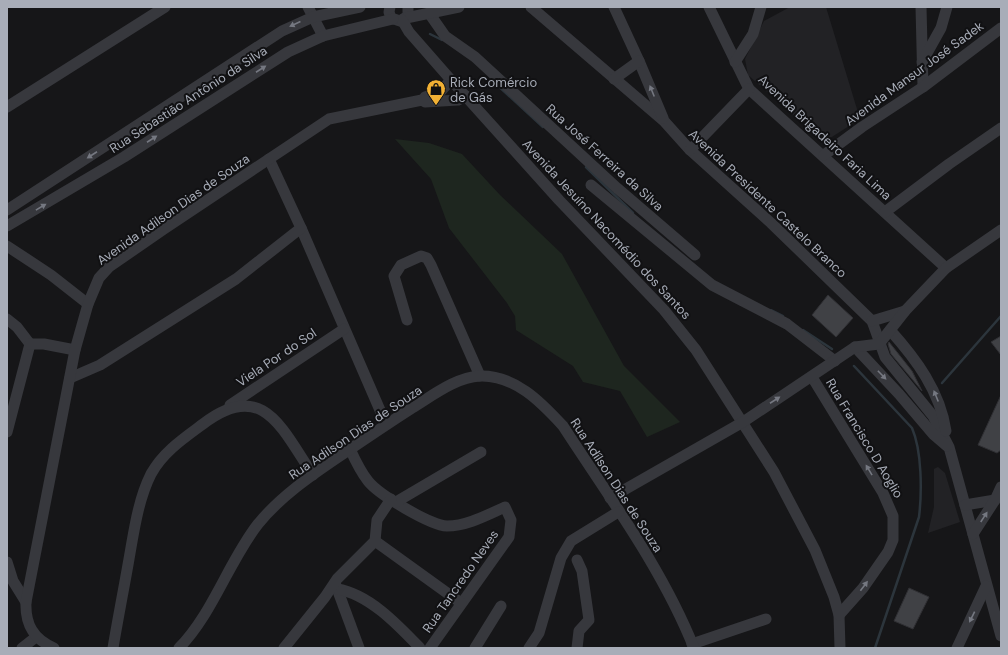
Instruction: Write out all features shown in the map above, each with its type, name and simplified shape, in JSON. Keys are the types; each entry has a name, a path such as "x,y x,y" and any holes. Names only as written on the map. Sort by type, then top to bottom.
{"street":[{"path":"7,108 165,7"},
{"name":"Rua Sebastião Antônio da Silva","path":"7,210 310,12 360,7"},
{"name":"Avenida Jesuíno Nacomédio dos Santos","path":"390,7 390,15 400,19 409,32 451,80 559,200 664,310 696,350 774,472 816,550 834,597 839,616 840,648"},
{"path":"400,19 408,13 408,7"},
{"name":"Rua Sebastião Antônio da Silva","path":"7,226 124,157 272,61 323,36 459,7"},
{"name":"Avenida Presidente Castelo Branco","path":"532,7 664,121 690,150 771,223 872,321 879,344 885,357 937,422 949,447"},
{"path":"614,7 639,61 664,121"},
{"name":"Avenida Brigadeiro Faria Lima","path":"709,7 749,89 824,155 946,268"},
{"path":"736,62 753,34 761,7"},
{"path":"921,7 923,86"},
{"path":"922,62 941,28 947,7"},
{"path":"310,12 323,36"},
{"name":"Rua José Ferreira da Silva","path":"429,13 445,36 475,57 617,188 695,255"},
{"name":"Avenida Mansur José Sadek","path":"824,155 862,127 923,86 1001,28"},
{"path":"614,79 639,61"},
{"name":"Avenida Adilson Dias de Souza","path":"54,648 36,637 28,626 26,618 26,602 75,350 88,304 99,278 109,267 329,120 422,100 425,97 440,92 451,80"},
{"path":"690,150 749,89"},
{"name":"Avenida Adilson Dias de Souza","path":"422,100 425,102 458,100 466,96"},
{"path":"885,212 949,164 1001,128"},
{"path":"269,160 301,228 386,424"},
{"path":"591,185 712,286 787,324 836,361"},
{"path":"70,378 100,365 236,279 301,228"},
{"path":"610,498 743,422 855,347 879,344 905,311 946,268 1001,230"},
{"path":"7,246 51,275 88,304"},
{"path":"407,320 394,276 401,265 420,256 427,258 431,265 480,376"},
{"path":"872,321 905,311"},
{"path":"7,319 17,327 30,344"},
{"name":"Viela Por do Sol","path":"113,648 135,528 144,493 152,474 162,459 178,442 344,329"},
{"name":"Avenida Presidente Castelo Branco","path":"890,330 917,362 929,380 945,422 949,447 1001,636"},
{"path":"30,344 44,344 75,350"},
{"path":"7,432 30,344"},
{"path":"855,347 900,394 933,434 949,447"},
{"name":"Rua Adilson Dias de Souza","path":"179,648 192,633 207,609 246,540 274,506 313,474 386,424 455,383 480,376"},
{"name":"Rua Adílson Dias de Souza","path":"480,376 505,380 514,384 530,394 546,408 562,426 647,555 693,646"},
{"name":"Rua Francisco D Aoglio","path":"812,377 883,492 893,516 893,540 888,552 863,588 839,616"},
{"path":"225,409 252,405 272,417 313,474"},
{"path":"350,449 369,482 379,492 393,501"},
{"path":"284,648 325,597 375,541 377,520 393,501 481,452"},
{"path":"973,534 995,500 1001,487"},
{"path":"965,505 995,500"},
{"name":"Rua Tancredo Neves","path":"393,501 422,517 447,526 468,522 505,507 511,520 509,537 493,562 461,603 430,648"},
{"path":"529,648 539,633 561,558 571,541 618,512"},
{"path":"375,541 461,603"},
{"path":"577,560 582,571 589,620 579,631 577,648"},
{"path":"7,562 13,581 26,602"},
{"path":"336,586 359,648"},
{"path":"336,586 350,591 391,618 420,648"},
{"path":"957,648 986,586"},
{"path":"475,648 501,606"},
{"path":"693,646 766,619"},
{"path":"22,648 36,637"}],"shaded area":[{"path":"790,7 826,7 860,119 824,142 748,75 745,59 764,21"},
{"path":"395,139 429,143 462,154 500,195 562,254 624,366 680,422 647,437 620,391 583,382 573,366 516,330 515,316 507,303 449,228 431,179"},
{"path":"938,467 945,473 960,522 928,533 934,507 934,469"}],"building":[{"path":"828,295 853,318 836,337 812,315"},
{"path":"1001,336 1001,355 991,342"},
{"path":"889,342 912,371 922,391 891,354 888,344"},
{"path":"1001,395 1001,450 997,453 978,445"},
{"path":"909,588 929,597 913,629 894,621"}],"waterway":[{"path":"430,34 442,40"},
{"path":"494,82 543,127"},
{"path":"586,167 633,213"},
{"path":"771,310 783,316"},
{"path":"942,383 1001,316"},
{"path":"803,330 832,349"},
{"path":"854,366 912,428 918,448 920,472 921,496 919,517 875,648"}],"place":[{"name":"Rick Comércio de Gás","path":"436,106"}]}
